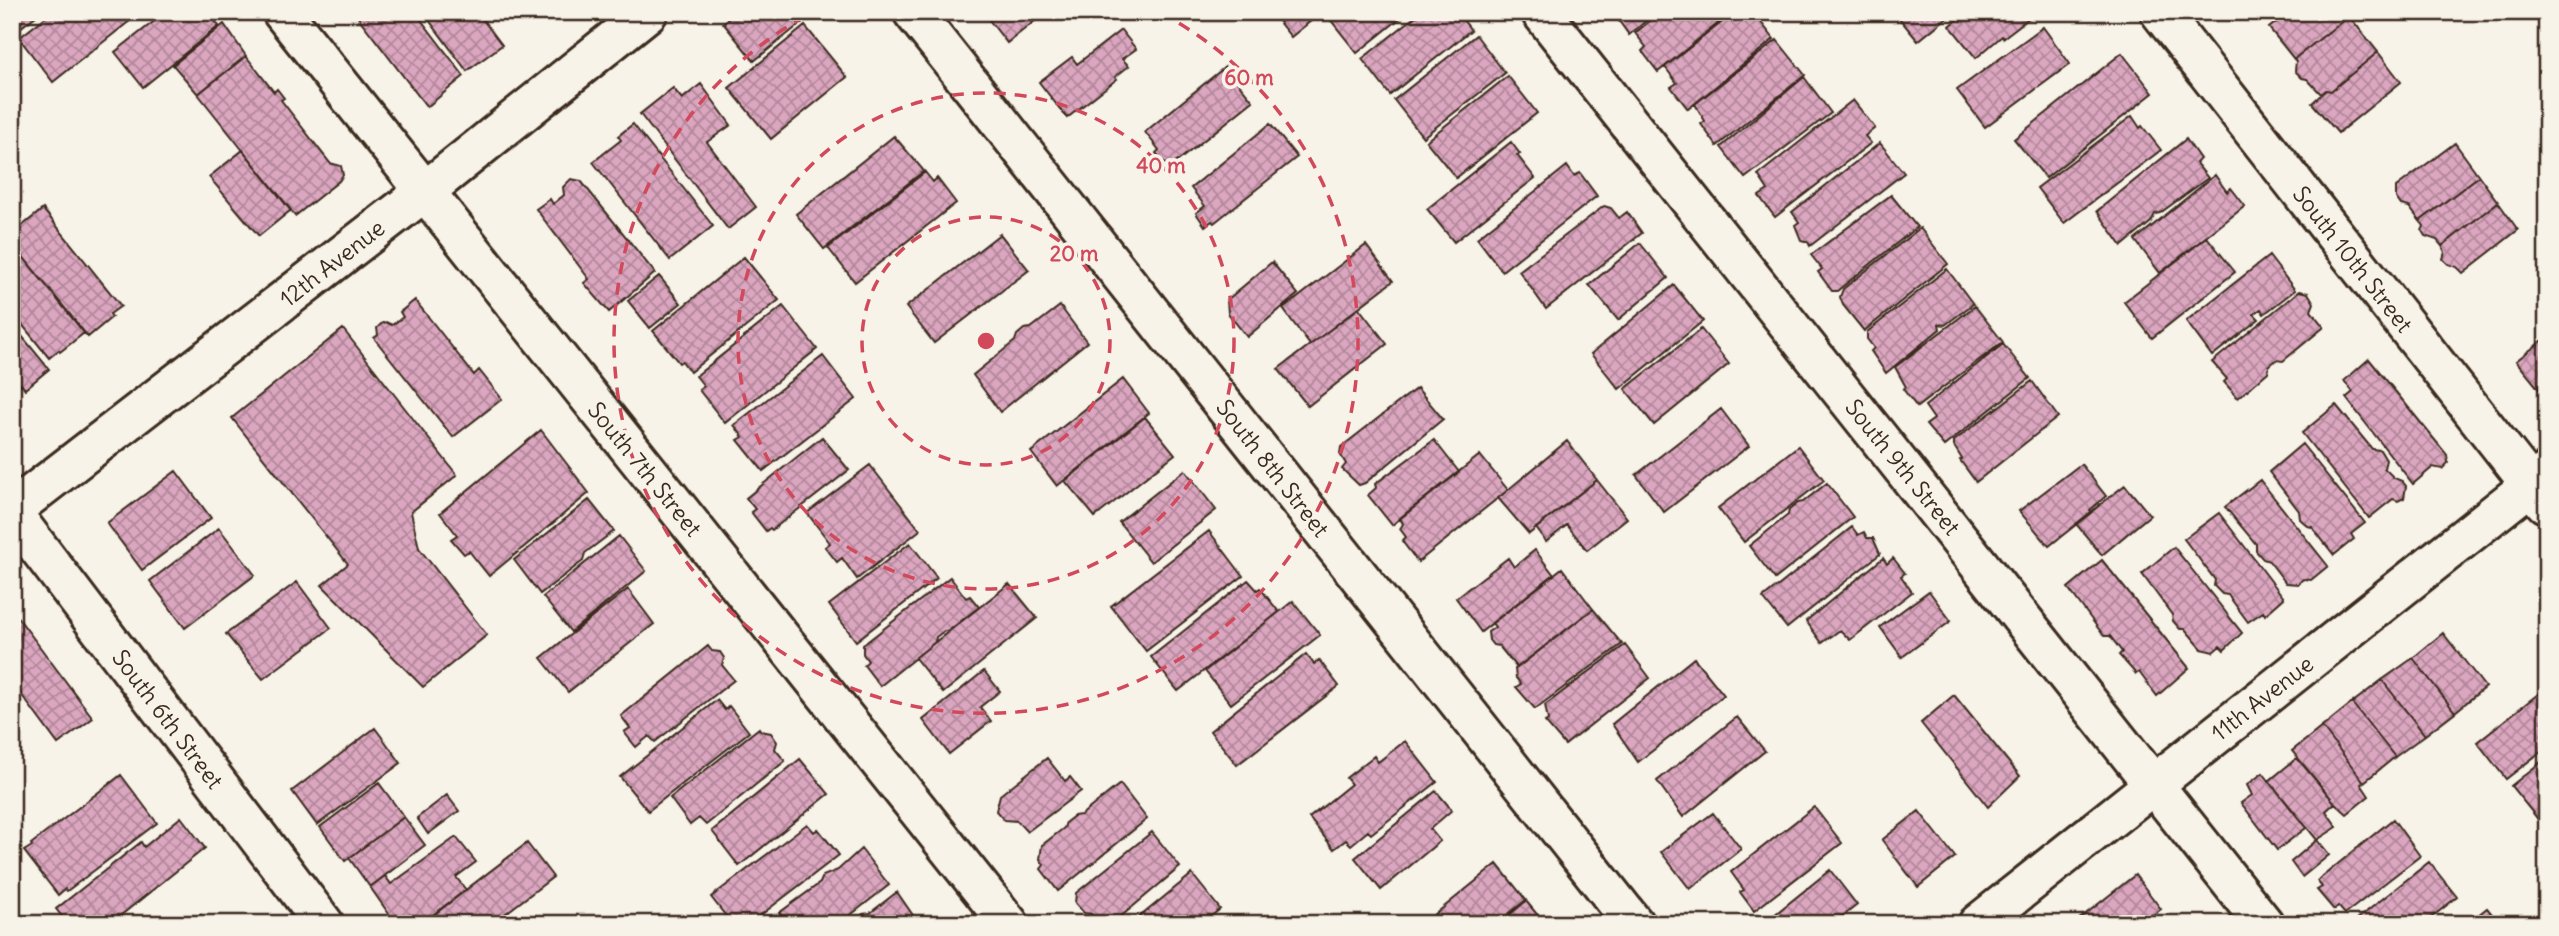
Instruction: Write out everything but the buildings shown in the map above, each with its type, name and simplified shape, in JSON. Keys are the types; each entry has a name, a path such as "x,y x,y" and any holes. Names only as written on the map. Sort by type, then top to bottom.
{"street":[{"name":"South 7th Street","path":"282,12 1009,924"},
{"name":"12th Avenue","path":"12,512 424,192 648,12"},
{"name":"South 8th Street","path":"913,12 1634,924"},
{"name":"South 9th Street","path":"1541,12 2264,924"},
{"name":"South 10th Street","path":"2160,12 2541,487"},
{"name":"11th Avenue","path":"1978,924 2153,784 2541,487"},
{"name":"South 6th Street","path":"12,512 324,924"}]}
